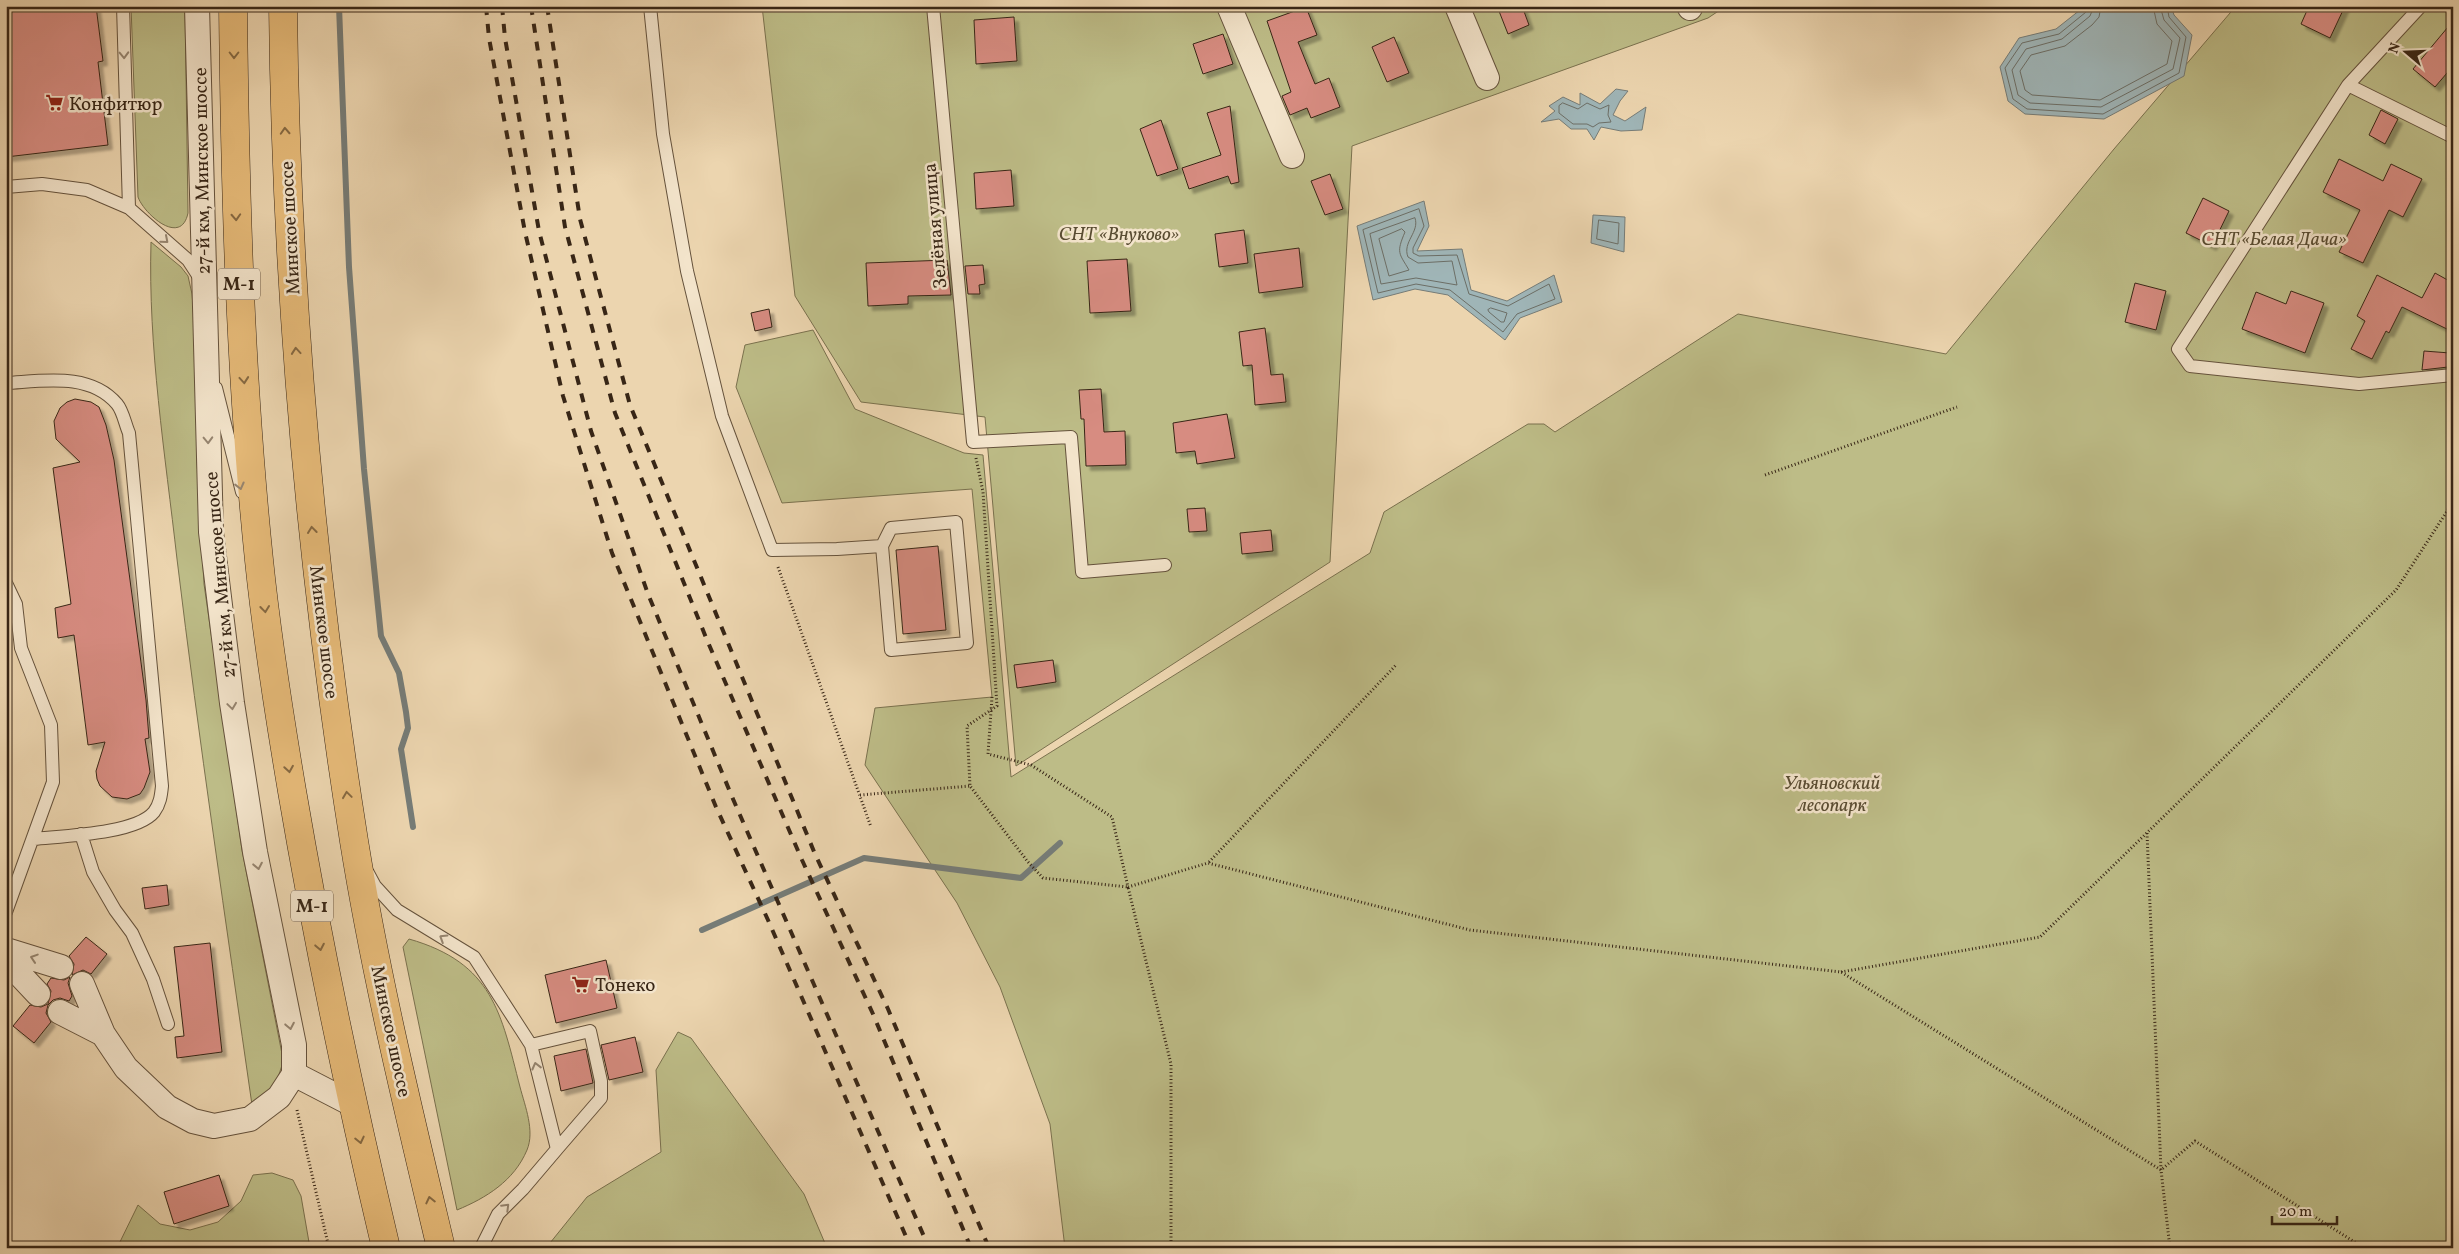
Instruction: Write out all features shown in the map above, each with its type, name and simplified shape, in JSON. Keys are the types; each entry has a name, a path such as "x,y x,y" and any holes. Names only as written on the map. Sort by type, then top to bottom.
{"highway":[{"name":"М-1","path":"233,6 235,184 242,352 259,560 273,677 310,898 352,1104 386,1248"},
{"name":"Минское шоссе","path":"283,6 284,119 293,310 305,464 329,668 354,844 398,1067 441,1248"}],"street":[{"name":"27-й км, Минское шоссе","path":"197,6 211,532 231,694 255,852 294,1045 294,1074"},
{"path":"1229,6 1292,156"},
{"path":"1458,6 1487,78"},
{"path":"6,950 61,967"},
{"path":"6,960 38,994"},
{"path":"82,984 103,1034 126,1068 167,1107 193,1121 214,1126 250,1119 279,1097 294,1074 352,1104"},
{"path":"60,1012 103,1034"}],"lane":[{"path":"123,6 129,208"},
{"path":"650,6 663,134 688,271 722,416 772,550 882,546"},
{"name":"Зелёная улица","path":"933,6 973,442"},
{"path":"2421,6 2348,85 2178,349 2190,366 2358,384 2453,375"},
{"path":"2348,85 2453,137"},
{"path":"6,187 42,184 88,190 129,208 188,260 203,284"},
{"path":"205,336 259,560"},
{"path":"6,383 61,379 87,385 103,392 118,405 129,433 161,794 160,802 153,813 144,819 110,831 34,839"},
{"path":"973,442 1071,437 1082,572 1165,565"},
{"path":"956,522 967,643 892,650 882,546 891,528 956,522"},
{"path":"6,583 16,604 22,648 51,725 53,782 34,839 6,912"},
{"path":"81,834 93,872 115,910 132,933 153,979 168,1024"},
{"path":"354,844 375,886 397,910 474,957 531,1045 557,1148"},
{"path":"481,1248 498,1214 523,1189 601,1098 601,1082 590,1031 531,1045"}],"path":[{"path":"1765,475 1958,407"},
{"path":"973,442 983,492 997,706 967,726 970,786 1028,862 1043,878 1128,887 1208,863 1397,664"},
{"path":"1208,863 1470,930 1841,972 2040,937 2396,590 2453,502"},
{"path":"772,550 871,827"},
{"path":"992,697 988,754 1030,765 1112,817 1171,1064 1171,1248"},
{"path":"860,795 970,786"},
{"path":"2147,832 2161,1170 2170,1248"},
{"path":"1841,972 2161,1170"},
{"path":"294,1074 297,1112 329,1248"},
{"path":"2161,1170 2195,1141 2364,1248"}],"green space":[{"path":"131,6 185,6 188,213 184,223 178,227 163,224 155,218 147,211 138,197"},
{"name":"СНТ «Внуково»","path":"762,6 1726,6 1708,18 1352,146 1330,562 1016,766 985,417 861,402 795,296"},
{"name":"Ульяновский лесопарк","path":"2236,6 2453,6 2453,1248 1065,1248 1050,1124 1000,987 957,903 865,765 875,708 992,697 972,489 782,503 736,387 745,345 813,330 855,409 964,453 983,455 1011,777 1370,553 1384,512 1528,424 1544,424 1555,432 1738,314 1946,354 2114,149"},
{"path":"151,242 181,267 188,276 192,294 196,346 197,461 204,584 242,850 283,1059 282,1067 273,1085 252,1105 194,696 163,440 152,321"},
{"path":"409,939 437,949 459,962 476,977 489,994 499,1014 506,1036 530,1127 527,1150 515,1171 488,1194 457,1210 403,947"},
{"path":"678,1032 691,1038 804,1194 827,1248 546,1248 587,1197 661,1152 656,1070"},
{"path":"272,1173 293,1180 301,1196 310,1248 117,1248 138,1205 160,1224 190,1230 218,1222 241,1201 253,1175"}],"water":[{"path":"2085,6 2171,6 2174,15 2192,35 2184,76 2104,119 2025,114 2008,101 2000,67 2019,38 2056,29"},
{"path":"1616,89 1628,91 1613,115 1625,121 1646,107 1642,130 1621,131 1601,127 1594,140 1587,129 1571,129 1559,119 1541,122 1555,111 1549,106 1563,97 1580,105 1580,93 1600,104"},
{"path":"1424,201 1429,226 1417,251 1462,249 1471,290 1507,301 1554,275 1562,302 1520,318 1505,340 1448,295 1415,289 1373,300 1357,226"},
{"path":"1593,215 1625,217 1624,252 1591,243"}],"building":[{"name":"Конфитюр","path":"6,6 96,6 103,61 98,62 108,145 6,157"},
{"path":"1497,6 1522,6 1529,25 1508,34"},
{"path":"2309,6 2345,6 2330,38 2301,24"},
{"path":"1306,7 1317,35 1298,42 1315,84 1329,78 1340,107 1311,118 1307,108 1290,115 1282,96 1291,92 1267,21"},
{"path":"1014,17 1017,61 976,64 974,20"},
{"path":"2453,21 2453,66 2435,87 2413,69"},
{"path":"1223,34 1233,64 1203,74 1193,44"},
{"path":"1394,37 1409,73 1387,82 1372,47"},
{"path":"1230,106 1239,182 1231,184 1228,176 1189,189 1182,168 1221,155 1207,113"},
{"path":"2381,110 2398,119 2385,144 2369,135"},
{"path":"1161,120 1178,169 1157,176 1140,129"},
{"path":"2339,159 2383,181 2391,164 2422,179 2403,217 2389,210 2363,263 2339,252 2360,210 2323,192"},
{"path":"1011,170 1014,206 976,209 974,173"},
{"path":"1330,174 1343,209 1325,215 1311,181"},
{"path":"2203,198 2229,211 2212,246 2186,233"},
{"path":"1244,230 1248,263 1219,267 1215,234"},
{"path":"1299,248 1303,287 1259,293 1254,254"},
{"path":"1127,259 1131,311 1090,313 1087,261"},
{"path":"947,260 951,295 908,296 908,304 868,306 866,263"},
{"path":"983,265 985,284 979,285 980,294 968,294 965,266"},
{"path":"2435,273 2453,283 2453,332 2402,307 2389,333 2386,331 2372,359 2351,349 2365,321 2357,316 2377,275 2422,298"},
{"path":"2135,283 2166,291 2156,330 2125,322"},
{"path":"2291,291 2324,303 2305,353 2242,329 2256,292 2286,304"},
{"path":"769,309 772,327 755,331 751,313"},
{"path":"1265,328 1271,375 1283,374 1286,402 1255,405 1252,365 1243,366 1239,332"},
{"path":"2424,351 2450,353 2448,367 2422,370"},
{"path":"1101,389 1104,432 1125,431 1126,465 1086,466 1084,419 1081,419 1079,390"},
{"path":"75,399 91,402 99,407 106,425 114,460 146,700 149,738 145,739 150,772 140,794 127,799 112,797 100,786 97,779 96,771 105,742 88,745 74,635 58,638 55,608 71,604 53,468 80,462 56,439 54,421 60,408 67,402"},
{"path":"1227,414 1235,458 1197,464 1195,451 1176,453 1173,423"},
{"path":"1205,508 1207,531 1189,532 1187,509"},
{"path":"1271,530 1273,551 1242,554 1240,533"},
{"path":"938,546 946,630 903,634 896,550"},
{"path":"1053,660 1056,682 1017,688 1014,665"},
{"path":"167,885 169,905 145,909 142,888"},
{"path":"86,937 107,954 91,974 83,970 72,975 74,964 69,956"},
{"path":"210,943 222,1052 177,1058 175,1037 184,1036 174,947"},
{"path":"606,960 617,1008 556,1023 545,975"},
{"path":"70,977 68,983 72,996 69,1001 60,998 53,1000 48,1005 46,1013 51,1022 34,1043 13,1026 30,1005 41,1007 48,1004 51,991 47,984 51,978 64,980"},
{"path":"635,1037 643,1072 609,1080 601,1045"},
{"path":"586,1049 593,1083 561,1091 554,1056"},
{"path":"219,1175 229,1206 174,1224 164,1192"}],"waterway":[{"path":"339,6 349,267 364,469 381,636 399,673 406,712 408,728 401,749 413,827"},
{"path":"702,930 864,858 1021,878 1060,843"}],"railway":[{"path":"486,6 489,38 525,232 563,396 612,553 716,807 768,920 911,1248"},
{"path":"502,6 505,38 539,231 591,431 648,594 733,799 929,1248"},
{"path":"531,6 565,227 615,413 707,640 802,860 873,1014 971,1248"},
{"path":"547,6 580,219 630,405 815,854 888,1009 989,1248"}],"place":[{"name":"Конфитюр","path":"55,103"},
{"name":"Тонеко","path":"581,984"}],"park label":[{"name":"СНТ «Белая Дача»","path":"2274,238"}]}
